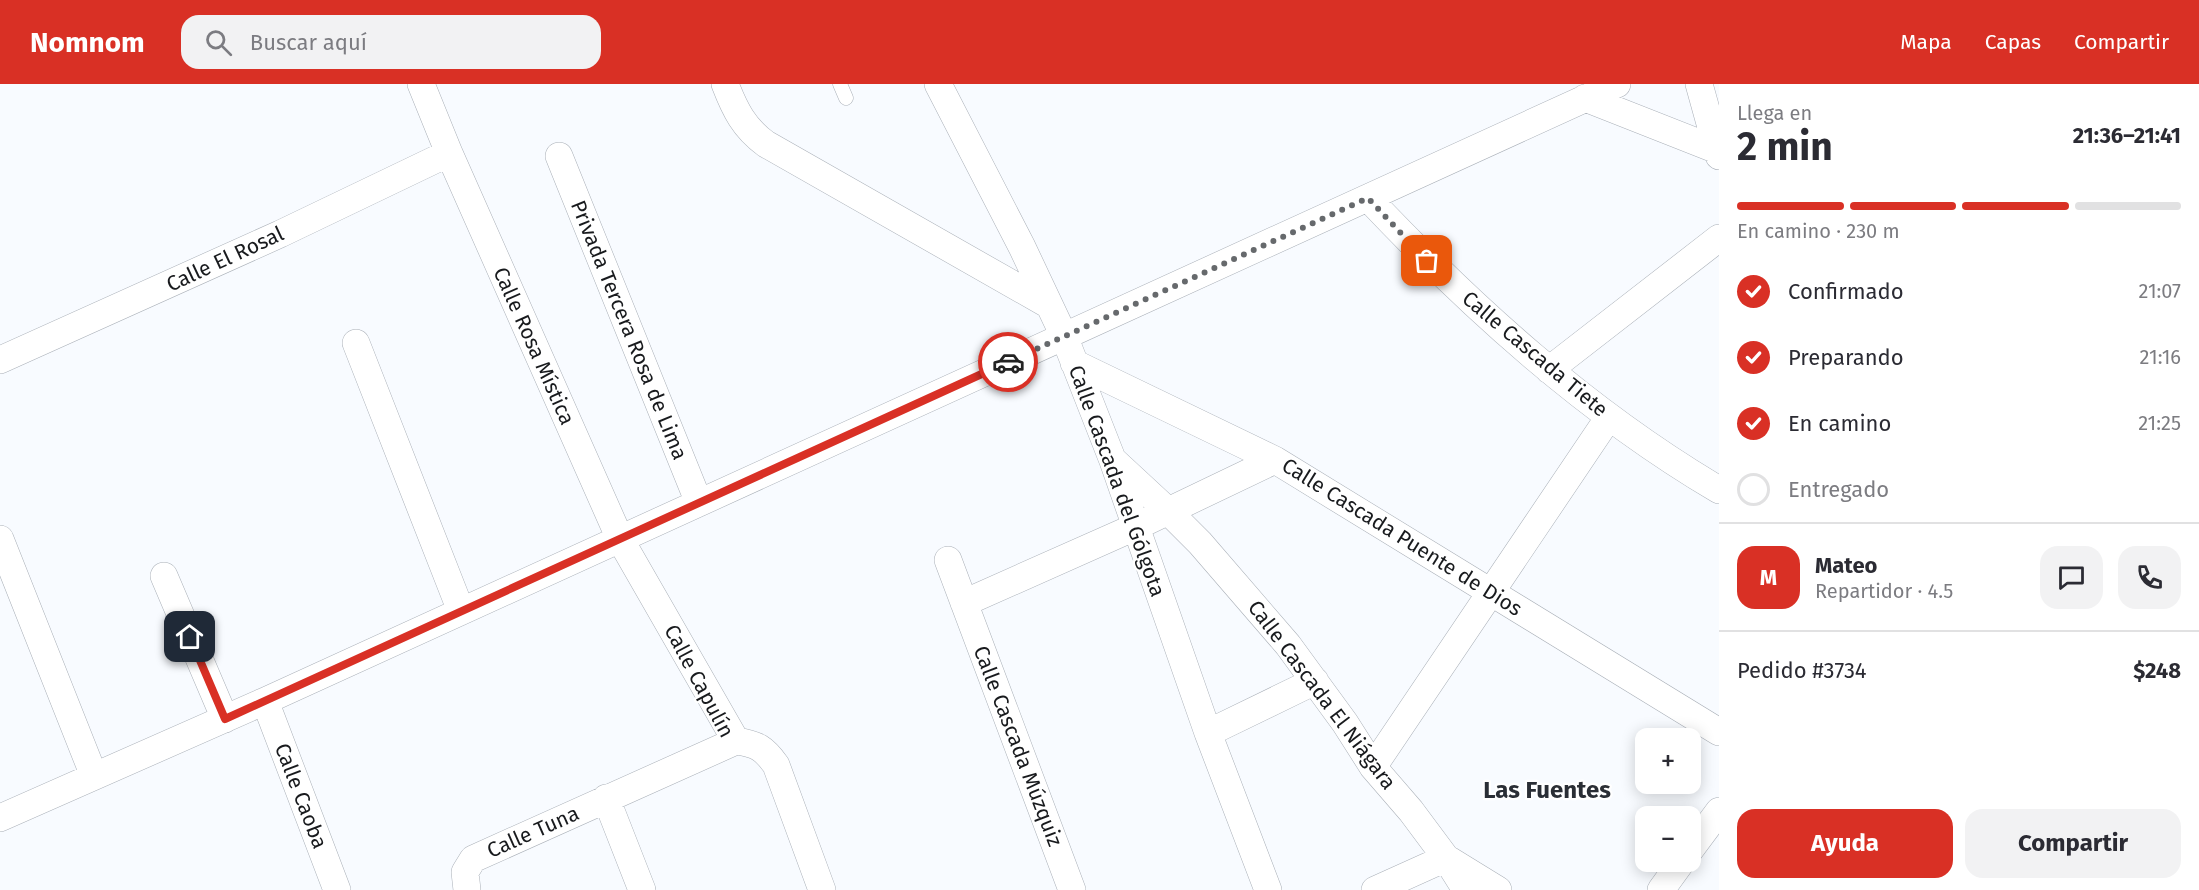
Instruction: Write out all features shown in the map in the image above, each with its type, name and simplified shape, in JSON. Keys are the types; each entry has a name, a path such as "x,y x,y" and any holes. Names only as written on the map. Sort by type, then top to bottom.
{"street":[{"name":"Calle Rosa Mística","path":"421,84 449,153 620,539"},
{"path":"725,84 735,110 743,123 766,144 1049,305"},
{"name":"Calle Cascada del Gólgota","path":"938,84 1064,336 1113,461 1208,732 1268,890"},
{"path":"0,818 265,701 1617,84"},
{"path":"1699,84 1718,153"},
{"path":"1585,98 1718,153"},
{"name":"Calle El Rosal","path":"0,360 248,248 449,153"},
{"name":"Privada Tercera Rosa de Lima","path":"560,156 699,503"},
{"name":"Calle Cascada Tiete","path":"1368,198 1427,261 1549,370 1609,417 1719,490"},
{"path":"1549,370 1719,238"},
{"path":"356,343 461,611"},
{"name":"Calle Cascada Puente de Dios","path":"1074,363 1275,460 1719,732"},
{"path":"1373,767 1609,417"},
{"path":"964,603 1135,527 1275,460"},
{"name":"Calle Cascada El Niágara","path":"1113,461 1168,511 1231,576 1288,645 1373,767 1411,811 1446,858 1466,890"},
{"path":"0,539 94,776"},
{"name":"Calle Capulín","path":"606,798 736,741 620,539"},
{"name":"Calle Cascada Múzquiz","path":"948,560 1072,890"},
{"path":"164,576 225,719"},
{"path":"1208,732 1315,681"},
{"name":"Calle Caoba","path":"265,701 337,890"},
{"path":"736,741 753,743 767,752 776,765 822,890"},
{"path":"606,798 642,890"},
{"name":"Calle Tuna","path":"466,881 473,859 606,798"},
{"path":"1701,835 1719,811"},
{"path":"1374,890 1446,858 1498,890"},
{"path":"1661,890 1674,872"}],"lane":[{"path":"840,84 846,98"}],"way so far":[{"path":"1008,362 1368,198 1427,261"}],"district":[{"name":"Las Fuentes","path":"1547,790"}],"route":[{"path":"190,637 225,719 1008,362"}]}
